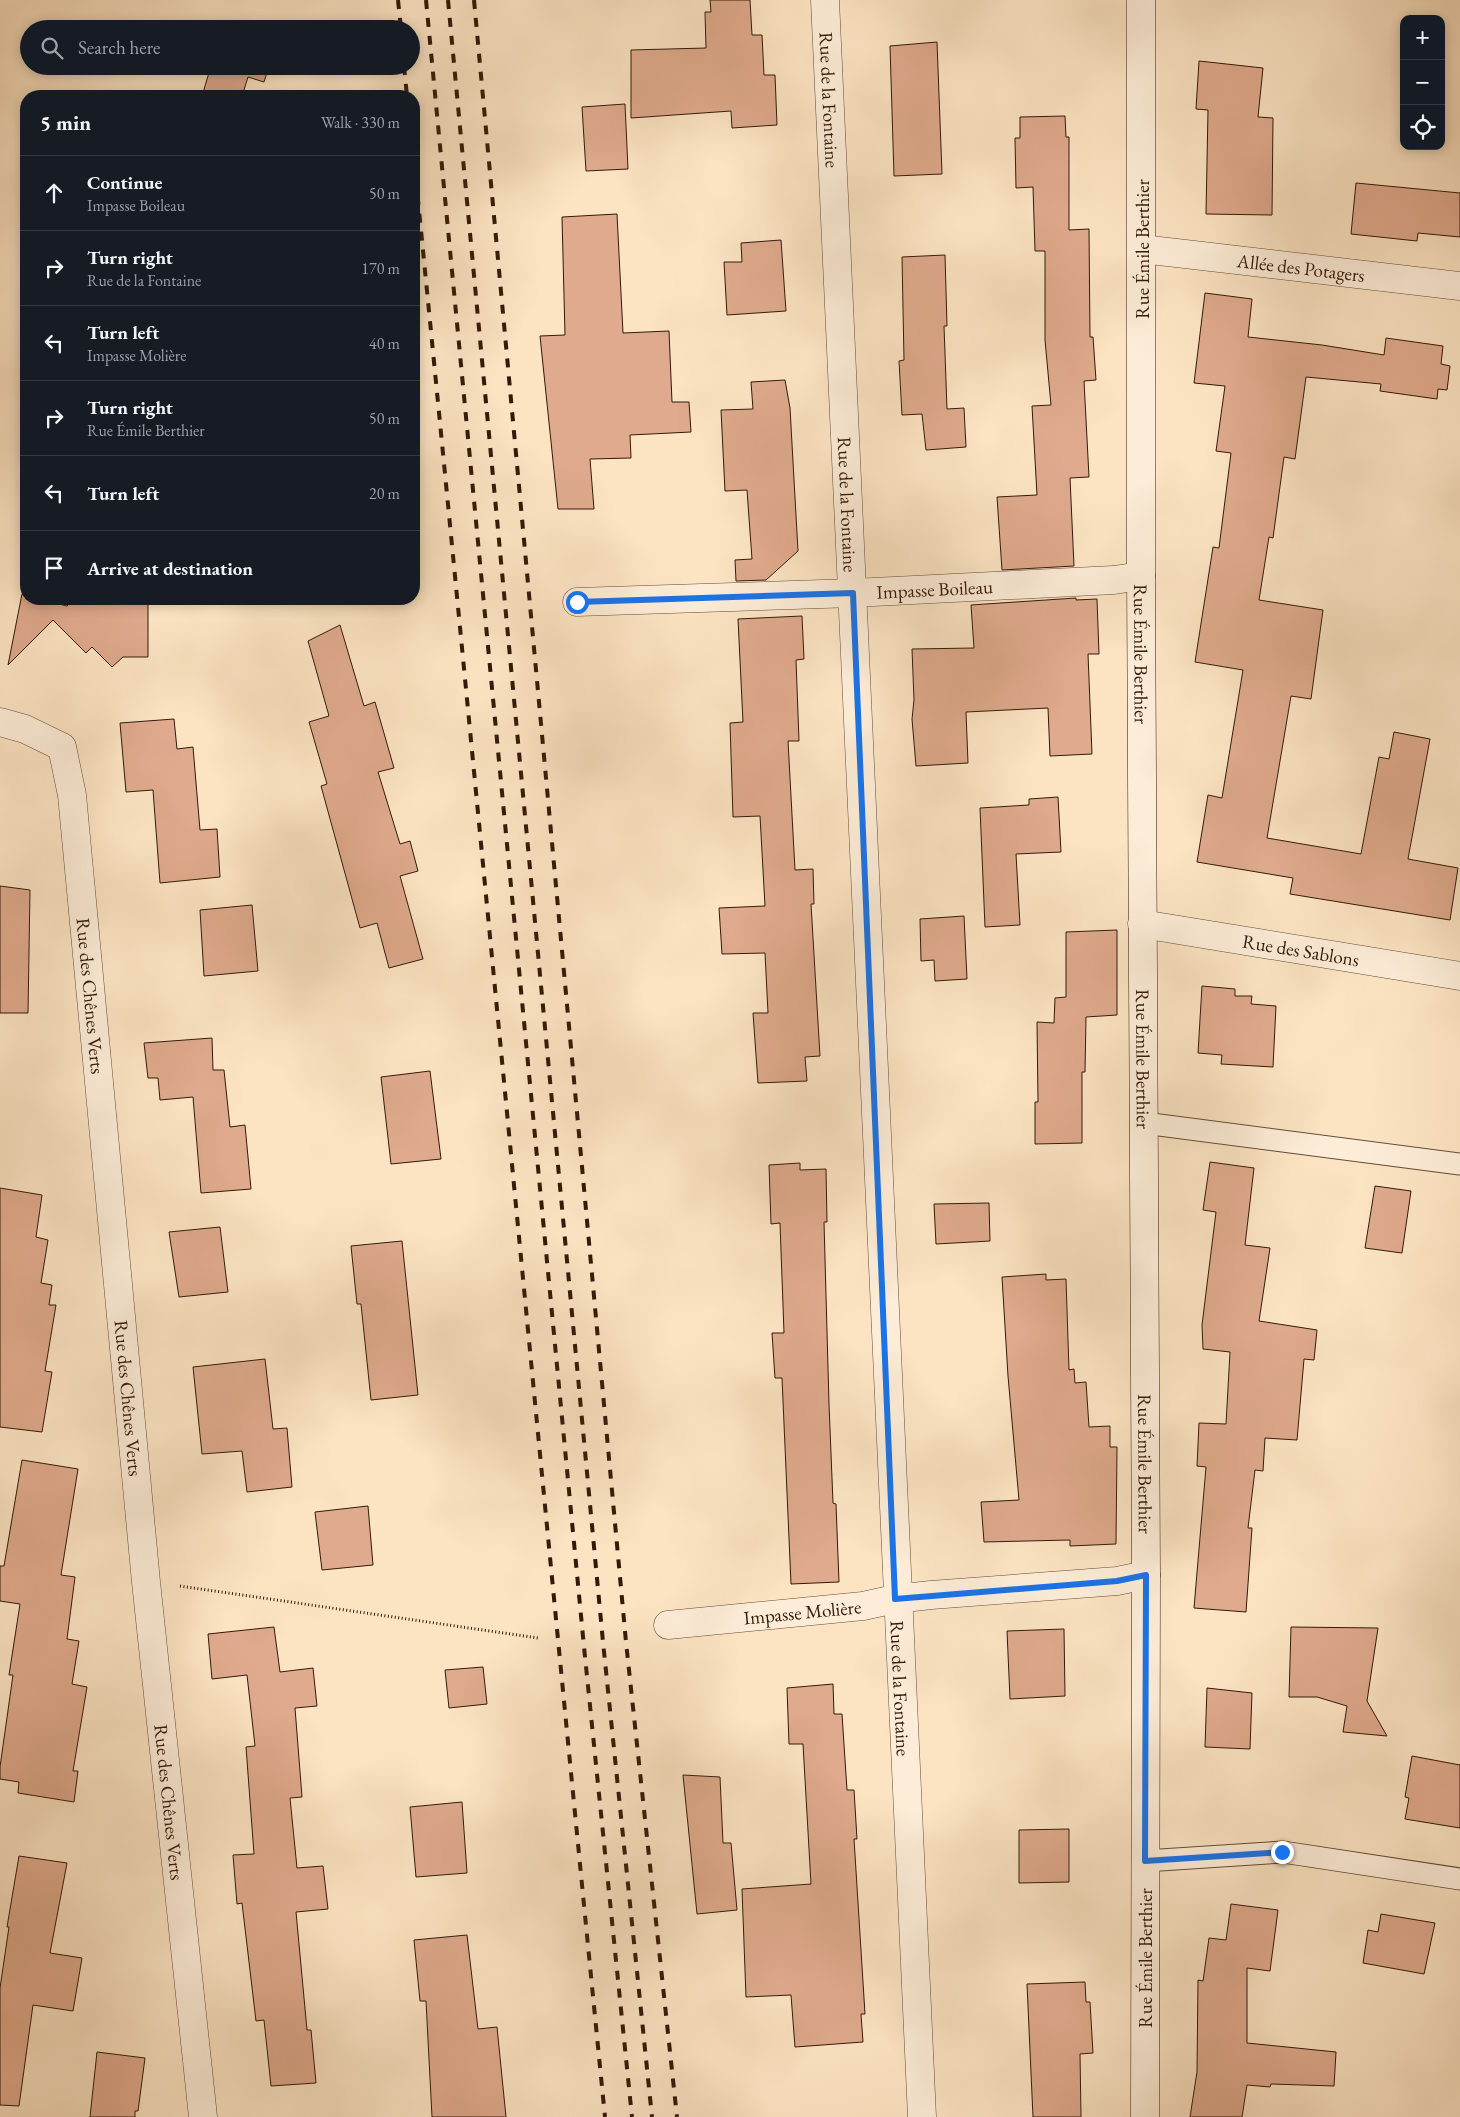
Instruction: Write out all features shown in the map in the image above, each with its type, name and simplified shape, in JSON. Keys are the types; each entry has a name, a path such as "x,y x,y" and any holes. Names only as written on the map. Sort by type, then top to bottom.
{"street":[{"name":"Rue de la Fontaine","path":"824,0 853,593 895,1599 922,2117"},
{"name":"Rue Émile Berthier","path":"1141,0 1142,924 1146,1575 1145,2117"},
{"name":"Allée des Potagers","path":"1142,249 1460,286"},
{"name":"Impasse Boileau","path":"577,602 853,593 1114,580 1141,576"},
{"name":"Rue des Chênes Verts","path":"0,722 25,728 62,747 72,795 146,1582 203,2117"},
{"name":"Rue des Sablons","path":"1142,924 1460,976"},
{"name":"Impasse Molière","path":"668,1625 863,1606 895,1599 1117,1581 1146,1575"}],"lane":[{"path":"1144,1123 1460,1164"},
{"path":"1145,1861 1282,1852 1460,1879"}],"path":[{"path":"146,1582 538,1638"}],"building":[{"path":"710,0 750,0 752,35 762,35 764,75 775,75 777,125 732,128 731,111 631,118 631,50 706,48 705,12 711,12"},
{"path":"937,42 942,174 894,176 890,46"},
{"path":"1199,61 1263,68 1258,117 1273,118 1272,215 1206,214 1208,110 1196,109"},
{"path":"208,75 266,75 264,82 248,77 244,90 204,90"},
{"path":"625,104 628,169 586,171 582,107"},
{"path":"1065,116 1066,137 1069,137 1069,230 1089,229 1090,337 1093,337 1096,380 1084,381 1089,477 1070,478 1074,566 1002,570 997,497 1037,495 1032,406 1051,405 1045,340 1045,251 1035,251 1033,187 1016,188 1015,138 1020,138 1020,117"},
{"path":"1356,183 1460,193 1460,237 1418,233 1417,241 1351,234"},
{"path":"617,214 623,333 669,331 672,402 689,402 691,432 630,435 631,458 590,459 594,509 558,509 540,336 565,335 562,217"},
{"path":"781,240 786,311 727,315 724,262 742,262 741,243"},
{"path":"945,255 947,326 944,326 947,409 964,408 966,447 926,450 922,414 902,415 899,361 904,360 902,257"},
{"path":"1205,293 1252,299 1248,337 1322,345 1384,355 1386,338 1443,346 1441,364 1450,366 1447,390 1438,389 1437,399 1380,391 1381,384 1306,377 1295,459 1284,457 1273,538 1269,537 1259,600 1323,610 1311,699 1291,696 1267,838 1361,854 1379,757 1389,759 1394,732 1430,739 1408,859 1458,868 1450,920 1290,894 1293,878 1197,862 1208,795 1222,798 1243,670 1195,662 1213,547 1219,548 1231,453 1216,451 1225,386 1194,383"},
{"path":"785,380 790,408 798,551 766,580 736,581 735,560 752,559 747,490 725,491 721,410 753,409 751,382"},
{"path":"1076,598 1076,600 1097,599 1099,654 1088,654 1092,754 1050,756 1048,708 966,712 968,763 916,766 912,719 914,700 912,649 974,648 971,605"},
{"path":"20,604 67,606 148,605 148,657 123,657 112,667 92,647 86,653 53,620 8,665"},
{"path":"802,616 804,659 796,660 799,741 788,741 795,870 813,869 814,904 811,904 820,1056 805,1057 807,1081 758,1083 753,1013 768,1013 765,953 722,954 719,908 765,906 760,816 733,817 730,723 743,722 738,619"},
{"path":"340,625 364,706 375,702 394,768 378,772 400,844 410,841 418,871 400,876 423,959 389,968 377,923 360,928 321,786 327,784 309,722 329,716 308,641"},
{"path":"174,719 177,749 193,747 200,830 217,829 220,877 160,883 153,790 126,792 120,723"},
{"path":"1058,797 1061,852 1016,854 1020,925 985,927 980,808 1029,805 1029,799"},
{"path":"0,886 30,890 28,1013 0,1013"},
{"path":"252,905 258,971 204,976 200,910"},
{"path":"964,916 967,979 935,981 934,960 921,961 920,919"},
{"path":"1117,930 1117,1015 1086,1017 1085,1072 1082,1072 1082,1143 1035,1144 1035,1102 1038,1102 1037,1022 1054,1023 1055,998 1066,997 1066,932"},
{"path":"1202,986 1235,989 1235,996 1252,996 1251,1004 1276,1006 1273,1067 1221,1064 1222,1055 1198,1053"},
{"path":"212,1038 213,1070 224,1070 230,1127 245,1125 251,1189 201,1193 193,1097 160,1100 158,1078 148,1078 144,1043"},
{"path":"430,1071 441,1159 391,1164 381,1077"},
{"path":"1210,1162 1254,1168 1245,1245 1270,1248 1259,1321 1317,1330 1314,1360 1304,1359 1297,1440 1265,1438 1263,1471 1255,1470 1248,1528 1252,1528 1246,1612 1194,1608 1206,1467 1197,1466 1199,1423 1226,1424 1230,1352 1203,1349 1202,1325 1216,1212 1203,1210"},
{"path":"800,1163 800,1170 826,1169 827,1222 824,1222 829,1404 833,1503 836,1504 839,1582 791,1584 782,1378 775,1378 772,1333 784,1333 780,1223 771,1224 769,1165"},
{"path":"1375,1186 1411,1191 1402,1253 1365,1248"},
{"path":"0,1188 42,1195 36,1237 48,1240 41,1283 52,1285 49,1305 56,1305 45,1371 52,1372 42,1432 0,1427"},
{"path":"989,1203 990,1241 936,1244 934,1204"},
{"path":"220,1227 228,1292 179,1297 169,1232"},
{"path":"402,1241 418,1395 371,1400 361,1304 357,1304 351,1246"},
{"path":"1046,1274 1046,1280 1066,1279 1069,1370 1074,1369 1075,1383 1086,1382 1089,1427 1110,1426 1110,1447 1117,1447 1116,1544 1070,1546 1070,1540 984,1542 981,1502 1019,1500 1008,1376 1002,1277"},
{"path":"265,1359 273,1429 287,1428 292,1487 247,1492 242,1451 202,1454 193,1367"},
{"path":"22,1460 78,1469 61,1575 75,1577 67,1639 79,1641 72,1684 87,1687 73,1771 78,1771 74,1802 18,1793 19,1782 0,1779 13,1675 9,1675 20,1604 0,1601 0,1566 4,1566"},
{"path":"368,1506 373,1565 322,1570 315,1512"},
{"path":"274,1627 280,1672 313,1668 317,1706 295,1708 302,1797 290,1798 297,1868 323,1866 328,1909 296,1912 307,2030 311,2030 316,2083 271,2086 264,2020 256,2021 242,1903 237,1904 233,1855 254,1854 246,1747 255,1746 247,1675 212,1679 208,1634"},
{"path":"1291,1627 1378,1628 1367,1701 1387,1736 1343,1732 1347,1706 1317,1697 1289,1697"},
{"path":"1064,1629 1065,1696 1010,1699 1007,1631"},
{"path":"483,1667 487,1704 449,1708 445,1670"},
{"path":"833,1684 834,1714 842,1714 847,1790 854,1790 857,1839 854,1839 865,2014 861,2014 863,2042 795,2047 791,1995 746,1997 742,1889 811,1884 803,1744 789,1744 787,1688"},
{"path":"1207,1688 1252,1693 1250,1749 1205,1747"},
{"path":"1412,1756 1460,1765 1460,1828 1405,1819 1409,1798 1405,1797"},
{"path":"683,1775 720,1777 723,1843 731,1843 737,1910 697,1914"},
{"path":"462,1802 467,1873 416,1877 410,1807"},
{"path":"1069,1829 1069,1882 1019,1883 1019,1830"},
{"path":"19,1856 67,1863 50,1953 82,1958 73,2011 33,2005 19,2106 0,2105 0,1988 9,1927 7,1927"},
{"path":"1231,1904 1278,1910 1270,1971 1247,1968 1247,2043 1336,2052 1334,2086 1271,2084 1270,2087 1247,2085 1242,2117 1190,2117 1197,2072 1198,1980 1203,1981 1209,1938 1226,1940"},
{"path":"1381,1914 1435,1923 1424,1974 1363,1963 1368,1930 1378,1932"},
{"path":"467,1935 478,2029 497,2027 506,2117 432,2117 426,2001 420,2001 414,1940"},
{"path":"1085,1982 1086,2002 1090,2002 1093,2053 1080,2054 1081,2117 1033,2117 1027,1984"},
{"path":"97,2052 145,2058 138,2111 135,2111 135,2117 90,2117"}],"railway":[{"path":"398,0 400,20"},
{"path":"426,0 584,1647 632,2117"},
{"path":"448,0 603,1642 652,2117"},
{"path":"474,0 626,1642 677,2117"},
{"path":"405,75 406,90"},
{"path":"420,221 605,2117"}],"route":[{"path":"577,602 853,593 895,1599 1117,1581 1146,1575 1145,1861 1282,1852"}]}
